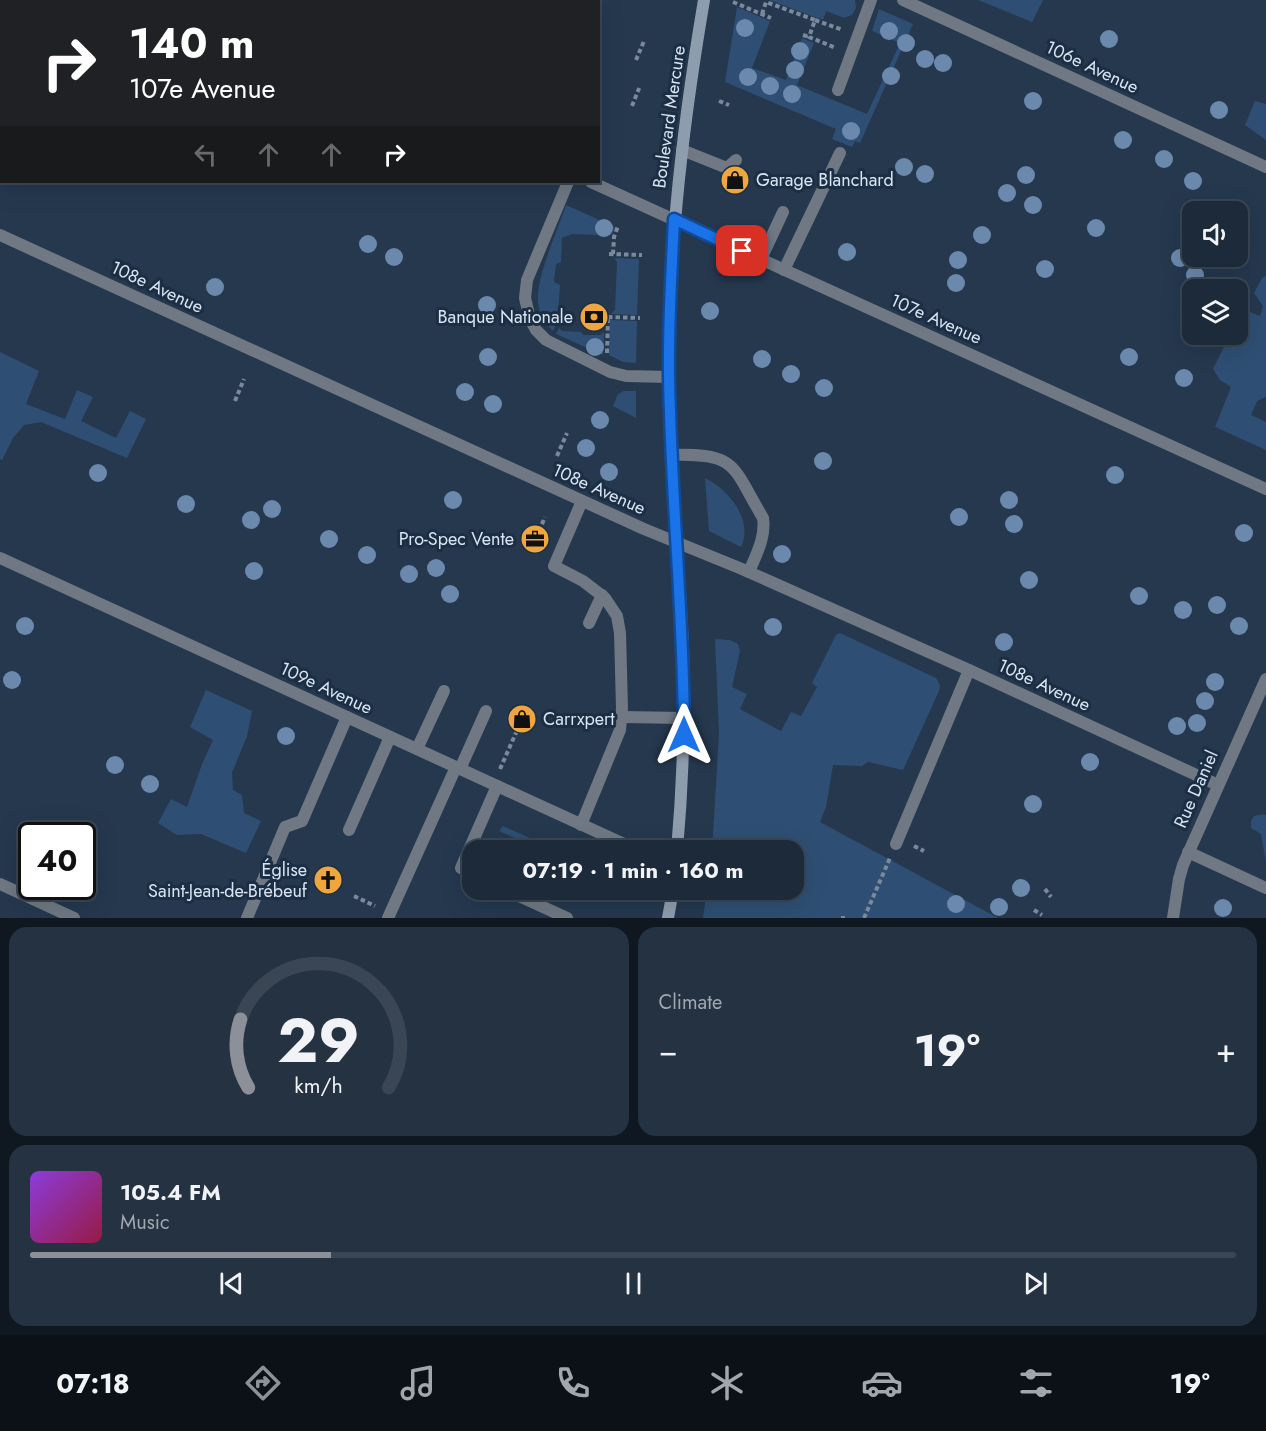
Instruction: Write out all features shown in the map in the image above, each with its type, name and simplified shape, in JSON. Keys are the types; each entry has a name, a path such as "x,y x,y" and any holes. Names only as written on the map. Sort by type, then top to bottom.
{"street":[{"name":"Boulevard Mercure","path":"678,840 682,797 684,718 669,378 674,219 704,0"},
{"path":"838,90 871,0"},
{"name":"106e Avenue","path":"903,0 1266,167"},
{"path":"682,150 727,168 736,160"},
{"path":"784,270 840,153"},
{"path":"568,183 527,280 525,298 530,319 536,330 546,340 610,372 626,376 669,378"},
{"name":"107e Avenue","path":"593,183 1266,489"},
{"path":"762,260 783,212"},
{"name":"108e Avenue","path":"0,235 582,501 969,670 1218,785"},
{"path":"672,455 702,454 716,457 732,466 763,518 763,534 749,572"},
{"path":"581,825 620,730 622,717 619,625 612,607 583,581 554,566 582,501"},
{"name":"109e Avenue","path":"0,558 615,840"},
{"path":"589,623 602,596"},
{"path":"896,844 969,670"},
{"name":"Rue Daniel","path":"1173,918 1179,879 1188,852 1266,679"},
{"path":"417,749 444,691"},
{"path":"388,918 486,711"},
{"path":"247,918 285,827 302,822 347,717"},
{"path":"622,717 684,718"},
{"path":"349,830 390,737"},
{"path":"473,840 495,785"},
{"path":"1188,852 1266,888"},
{"path":"0,884 74,918"},
{"path":"528,900 567,918"},
{"path":"668,918 671,900"}],"path":[{"path":"734,2 771,18"},
{"path":"762,14 766,2 822,22"},
{"path":"809,37 815,20"},
{"path":"803,35 815,39"},
{"path":"636,60 644,41"},
{"path":"632,106 640,86"},
{"path":"719,101 729,105"},
{"path":"618,226 611,254 642,255"},
{"path":"607,355 608,317 640,318"},
{"path":"235,401 244,379"},
{"path":"557,456 567,433"},
{"path":"539,531 545,517"},
{"path":"495,785 519,726"},
{"path":"864,918 896,844"},
{"path":"292,867 303,872"},
{"path":"1045,889 1051,897"},
{"path":"354,896 360,899"},
{"path":"1034,910 1042,915"}],"shaded area":[{"path":"769,0 855,0 856,8 852,15 844,18 826,11 823,20"},
{"path":"978,0 1043,0 1032,22"},
{"path":"737,7 770,21 752,68 786,80 802,38 814,43 797,85 867,114 900,43 872,31 879,9 913,24 860,143 855,141 852,147 832,139 836,129 725,82"},
{"path":"1255,101 1266,104 1266,140 1245,125"},
{"path":"566,205 615,227 612,234 601,237 572,234 562,238 561,262 556,264 554,282 560,285 558,313 555,313 553,331 541,315 538,293 543,268"},
{"path":"614,258 639,259 637,315 611,314 615,310 617,262"},
{"path":"1266,276 1266,397 1257,401 1251,415 1266,422 1266,450 1215,427 1231,387 1220,380 1213,369 1225,345 1248,345 1248,305 1250,312 1260,316 1263,306 1254,293 1262,278"},
{"path":"610,320 637,321 636,363 623,362 609,355"},
{"path":"559,328 562,331 581,332 583,335 600,335 604,332 603,355 556,334"},
{"path":"0,352 39,371 26,404 65,419 77,390 93,397 81,421 116,438 130,411 146,419 127,458 41,422 24,425 13,438 2,460 0,459"},
{"path":"624,391 636,391 636,418 613,406 618,394"},
{"path":"705,478 722,490 736,506 744,526 741,547 709,531"},
{"path":"840,633 936,678 940,685 903,770 868,762 862,766 833,765 826,807 820,822 998,918 703,918 706,900 804,900 804,840 713,840 719,734 715,639 730,640 738,644 740,651 732,687 747,694 740,709 781,731 791,712 801,716 817,687 812,683 836,635"},
{"path":"206,690 252,711 247,736 232,773 233,790 242,795 244,813 261,821 246,853 201,834 177,835 158,823 171,799 187,807 213,740 190,727"},
{"path":"1266,815 1266,862 1261,834 1251,828 1254,816"},
{"path":"503,826 534,840 520,840 499,831"}],"place":[{"name":"Garage Blanchard","path":"735,180"},
{"name":"Banque Nationale","path":"594,317"},
{"name":"Pro-Spec Vente","path":"535,539"},
{"name":"Carrxpert","path":"522,719"},
{"name":"Église Saint-Jean-de-Brébeuf","path":"328,880"}],"route":[{"path":"684,735 682,646 669,409 674,219 742,251"}]}
